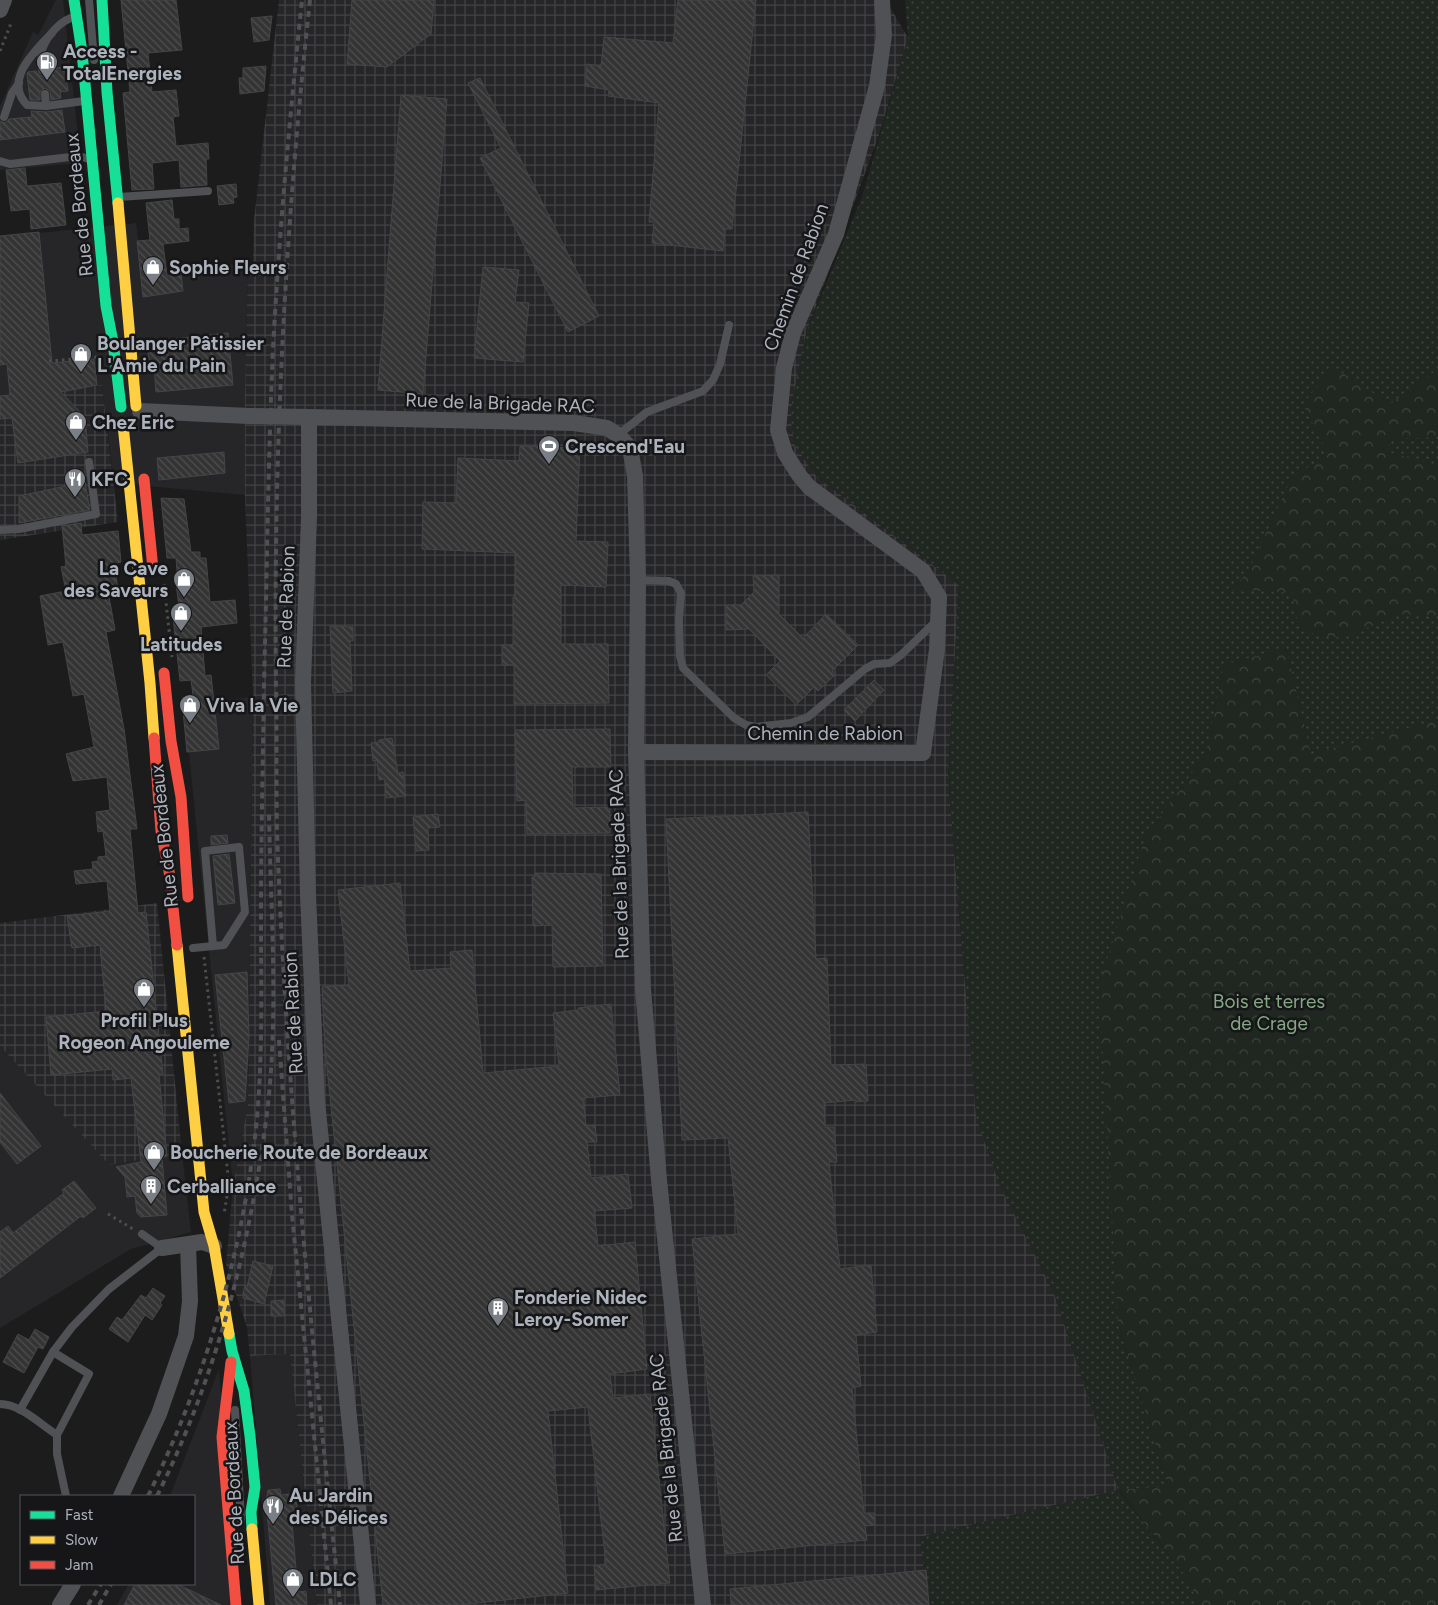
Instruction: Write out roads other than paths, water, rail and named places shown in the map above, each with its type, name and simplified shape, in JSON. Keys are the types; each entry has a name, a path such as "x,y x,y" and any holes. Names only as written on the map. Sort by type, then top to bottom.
{"main road":[{"name":"Rue de Bordeaux","path":"74,0 86,100 106,306 114,346 121,407"},
{"name":"Rue de Bordeaux","path":"102,0 107,92 131,334 137,416"},
{"path":"130,404 137,416 129,426 123,424 118,416 121,407 130,404"},
{"name":"Rue de Bordeaux","path":"123,424 150,683 161,831 170,871 204,1212 214,1246 232,1351 244,1391 252,1448 255,1487 251,1512 252,1536 259,1605"},
{"path":"143,467 151,549 159,577"},
{"name":"Rue de Bordeaux","path":"168,663 171,741 181,797 186,850 184,864 189,911"},
{"name":"Rue de Bordeaux","path":"214,1246 219,1217"},
{"name":"Rue de Bordeaux","path":"232,1351 222,1437 236,1605"}],"street":[{"path":"4,0 5,13"},
{"name":"Chemin de Rabion","path":"636,752 923,753 937,649 939,597 923,571 809,487 785,453 778,430 784,368 794,333 836,234 877,86 884,35 882,0"},
{"name":"Rue de la Brigade RAC","path":"137,416 249,416 574,423 607,428 618,435 630,448 635,476 638,580 636,752 642,989 659,1180 702,1605"},
{"name":"Rue de Rabion","path":"309,417 309,517 303,682 308,895 317,1101 368,1605"},
{"path":"162,1248 202,1242 214,1246"},
{"path":"121,1495 159,1414 186,1336 190,1301 188,1245"},
{"path":"60,1605 72,1585"}],"lane":[{"path":"89,0 94,64"},
{"path":"77,16 63,22 23,65 19,83 20,94 27,105 46,106 86,100"},
{"path":"42,70 41,51 52,33"},
{"path":"4,117 12,93 19,83"},
{"path":"44,94 46,106"},
{"path":"0,161 10,164 79,156 91,160"},
{"path":"117,197 208,191"},
{"path":"114,346 117,303 131,334"},
{"path":"618,435 646,412 703,390 712,380 720,364 729,325"},
{"path":"0,530 19,529 96,514 89,462"},
{"path":"151,549 146,569 164,751"},
{"path":"638,580 669,581 676,584 680,593 680,656 683,668 734,718 746,725 756,727 791,723 808,717 865,669 874,664 890,663 901,655 938,619"},
{"path":"186,850 205,851 238,847 245,912 224,945 195,948"},
{"path":"205,851 213,946"},
{"path":"176,862 210,1180"},
{"path":"20,1410 53,1352 72,1327 109,1289 162,1248 142,1234"},
{"path":"232,1351 241,1527"},
{"path":"53,1352 89,1374 57,1435 57,1454 66,1495"},
{"path":"0,1404 8,1404 20,1410 57,1435"},
{"path":"238,1483 252,1448"}],"railway":[{"path":"148,1495 188,1406 219,1312 243,1216 257,1118 261,1041 262,798 271,391 275,305 302,0"},
{"path":"310,0 294,171 282,343 276,600 277,832 281,929 294,1122 340,1605"},
{"path":"157,1495 174,1461 203,1389 236,1278 253,1202 265,1127 272,1052 273,961 269,810"},
{"path":"279,1040 292,1215 331,1605"},
{"path":"88,1605 100,1585"},
{"path":"99,1605 110,1585"}],"place":[{"name":"Access - TotalEnergies","path":"47,81"},
{"name":"Sophie Fleurs","path":"153,286"},
{"name":"Boulanger Pâtissier L'Amie du Pain","path":"81,373"},
{"name":"Chez Eric","path":"76,441"},
{"name":"Crescend'Eau","path":"549,465"},
{"name":"KFC","path":"75,498"},
{"name":"La Cave des Saveurs","path":"184,598"},
{"name":"Latitudes","path":"181,632"},
{"name":"Viva la Vie","path":"190,724"},
{"name":"Profil Plus Rogeon Angouleme","path":"144,1008"},
{"name":"Boucherie Route de Bordeaux","path":"154,1171"},
{"name":"Cerballiance","path":"151,1205"},
{"name":"Fonderie Nidec Leroy-Somer","path":"498,1327"},
{"name":"Au Jardin des Délices","path":"273,1525"},
{"name":"LDLC","path":"293,1598"}],"park label":[{"name":"Bois et terres de Crage","path":"1269,1012"}]}
